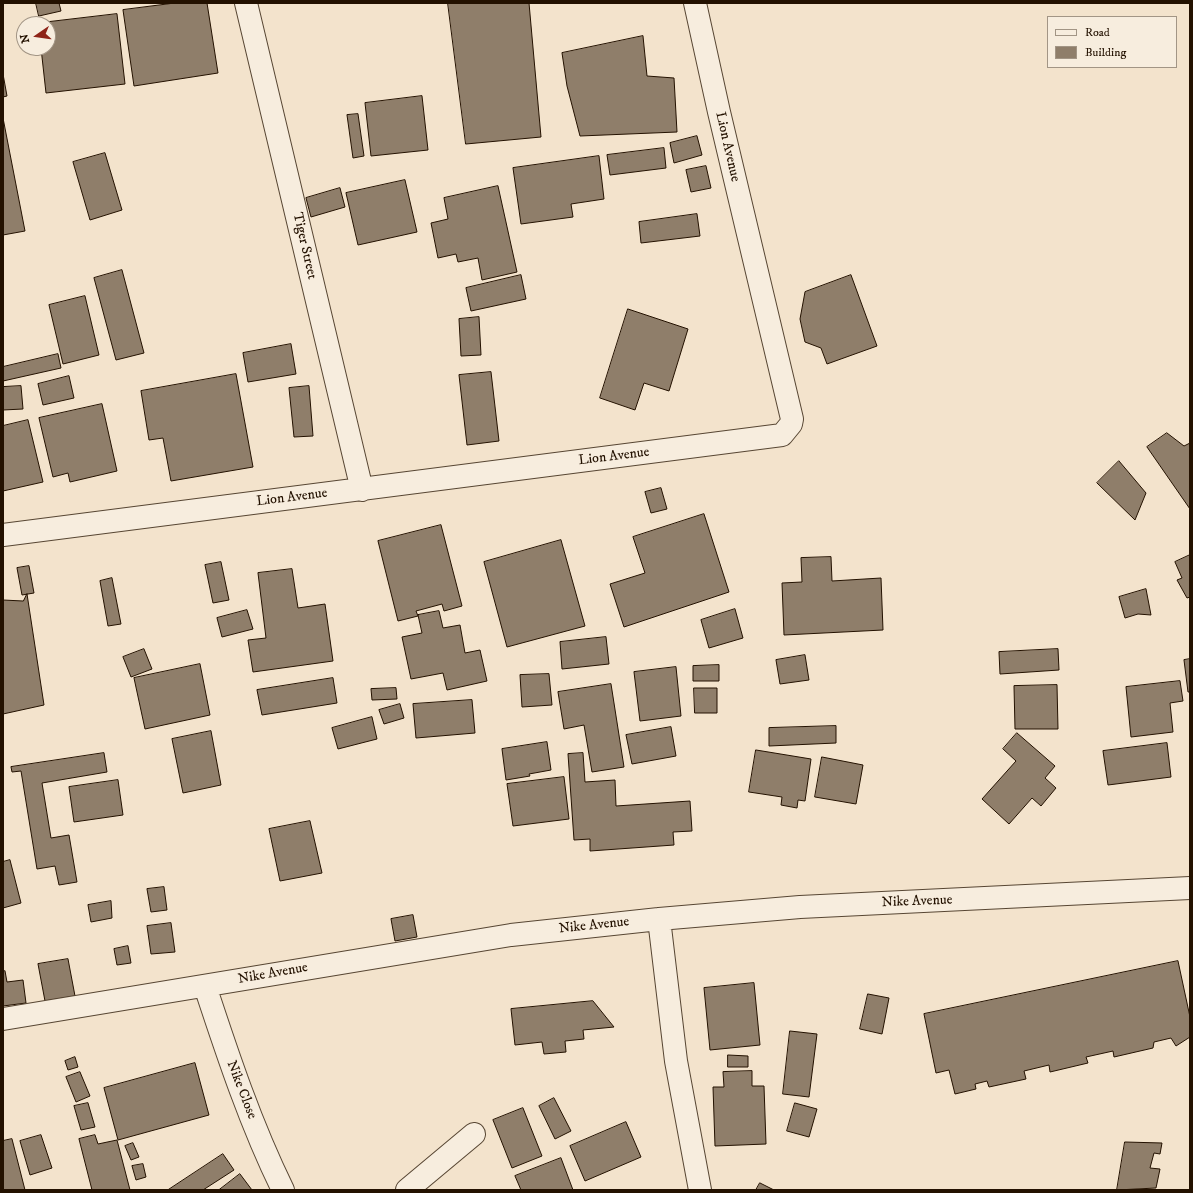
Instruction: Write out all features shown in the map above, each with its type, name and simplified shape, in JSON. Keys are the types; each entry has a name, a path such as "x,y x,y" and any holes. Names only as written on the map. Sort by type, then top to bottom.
{"street":[{"name":"Tiger Street","path":"246,3 362,490"},
{"name":"Lion Avenue","path":"3,535 782,435 788,429 792,419 719,112 695,3"},
{"name":"Nike Avenue","path":"3,1019 511,935 658,919 800,907 1190,888"},
{"path":"658,919 676,1061 700,1190"},
{"name":"Nike Close","path":"205,986 227,1053 268,1160 284,1190"},
{"path":"407,1190 474,1134"}],"building":[{"path":"36,3 59,3 61,11 39,16"},
{"path":"175,3 207,3 218,73 134,86 123,10"},
{"path":"448,3 529,3 541,137 466,144"},
{"path":"117,14 125,84 46,93 42,56 56,56 56,21"},
{"path":"643,36 647,76 674,78 677,132 580,136 567,86 562,53"},
{"path":"3,74 7,96 3,97"},
{"path":"422,96 428,150 371,156 365,103"},
{"path":"358,114 364,156 353,158 347,115"},
{"path":"3,118 25,231 3,235"},
{"path":"697,136 702,155 674,163 670,143"},
{"path":"664,148 666,168 610,175 607,155"},
{"path":"105,153 122,210 90,220 73,162"},
{"path":"599,156 604,199 571,204 573,217 521,224 513,168"},
{"path":"706,166 711,188 691,192 686,170"},
{"path":"405,180 417,232 358,245 346,193"},
{"path":"498,186 517,272 482,280 478,258 458,262 456,254 438,258 431,223 448,219 444,198"},
{"path":"340,188 345,207 311,217 306,198"},
{"path":"697,214 700,236 641,243 639,222"},
{"path":"122,270 144,353 116,360 94,278"},
{"path":"521,275 526,299 471,311 466,288"},
{"path":"851,275 877,346 827,364 821,348 805,342 800,319 805,292"},
{"path":"85,296 99,355 63,364 49,305"},
{"path":"628,309 688,329 669,391 644,383 635,410 600,398"},
{"path":"479,317 481,355 461,356 459,319"},
{"path":"291,344 296,374 248,382 243,353"},
{"path":"58,354 61,368 3,381 3,367"},
{"path":"491,372 499,441 467,445 459,375"},
{"path":"236,374 253,467 171,481 163,438 149,440 141,391"},
{"path":"69,376 74,398 43,405 38,384"},
{"path":"21,386 23,409 3,410 3,387"},
{"path":"309,386 313,436 294,437 289,388"},
{"path":"102,404 117,471 70,482 68,473 53,477 39,418"},
{"path":"28,420 43,482 3,491 3,426"},
{"path":"1167,433 1184,446 1190,443 1190,509 1147,447"},
{"path":"1119,461 1146,493 1135,520 1097,483"},
{"path":"661,488 667,509 651,513 645,492"},
{"path":"704,514 729,592 624,627 610,584 645,573 633,537"},
{"path":"441,525 462,606 444,611 442,604 416,611 418,616 398,621 378,541"},
{"path":"561,540 585,626 507,647 484,562"},
{"path":"1190,555 1190,597 1187,598 1177,580 1182,578 1175,562"},
{"path":"831,557 832,581 881,578 883,630 784,635 782,583 802,582 801,558"},
{"path":"221,562 229,600 213,603 205,565"},
{"path":"29,566 34,593 22,595 17,568"},
{"path":"292,569 298,608 325,604 333,661 253,672 248,640 266,638 258,573"},
{"path":"112,578 121,624 108,626 100,581"},
{"path":"1146,589 1151,615 1138,614 1125,618 1119,597"},
{"path":"27,594 44,705 3,714 3,600 23,601"},
{"path":"735,609 743,638 709,648 701,620"},
{"path":"247,610 253,629 222,637 217,618"},
{"path":"439,611 443,628 460,625 465,653 480,650 487,681 447,690 443,673 411,679 402,637 422,633 418,615"},
{"path":"606,637 609,664 562,669 560,642"},
{"path":"144,649 152,669 131,677 123,657"},
{"path":"1058,649 1059,670 1000,674 999,652"},
{"path":"805,655 809,680 780,684 776,660"},
{"path":"1190,659 1190,692 1188,692 1184,660"},
{"path":"200,664 210,715 145,729 134,678"},
{"path":"719,665 719,681 693,681 693,666"},
{"path":"676,667 681,716 640,721 634,672"},
{"path":"549,674 552,705 522,707 520,675"},
{"path":"333,678 337,703 262,715 257,690"},
{"path":"1180,681 1183,701 1170,703 1173,732 1131,737 1126,687"},
{"path":"611,684 624,767 592,772 584,725 564,729 558,692"},
{"path":"1057,685 1058,729 1015,729 1014,686"},
{"path":"396,688 397,699 372,700 371,689"},
{"path":"694,688 717,688 717,713 695,713"},
{"path":"472,700 475,733 416,738 413,704"},
{"path":"400,704 404,718 384,724 379,710"},
{"path":"372,717 377,739 338,749 332,728"},
{"path":"836,726 836,743 769,746 769,728"},
{"path":"671,727 676,756 632,764 626,735"},
{"path":"211,731 221,785 183,793 172,739"},
{"path":"1017,733 1055,766 1045,778 1056,788 1041,806 1032,798 1009,824 982,799 1016,761 1003,749"},
{"path":"547,742 551,770 529,774 530,776 506,780 502,749"},
{"path":"1167,743 1171,777 1108,785 1103,751"},
{"path":"756,750 811,759 805,801 798,800 797,808 781,805 782,797 749,792"},
{"path":"104,753 107,772 42,783 51,838 69,835 77,882 59,885 55,866 37,869 21,771 12,772 11,767"},
{"path":"583,753 585,782 615,780 616,806 690,801 692,831 673,832 674,845 590,851 590,839 574,840 568,754"},
{"path":"822,757 863,765 856,804 815,797"},
{"path":"564,777 569,819 513,826 507,784"},
{"path":"118,780 123,815 74,822 69,787"},
{"path":"310,821 322,873 280,881 269,829"},
{"path":"10,860 21,903 3,908 3,862"},
{"path":"164,887 167,910 151,912 147,889"},
{"path":"111,901 112,918 91,922 88,905"},
{"path":"413,915 417,937 395,941 391,919"},
{"path":"171,923 175,952 151,954 147,926"},
{"path":"128,946 131,963 117,965 114,949"},
{"path":"68,959 75,996 45,1001 38,964"},
{"path":"1178,961 1190,1017 1190,1037 1176,1046 1171,1038 1154,1042 1153,1048 1114,1057 1113,1051 1086,1057 1088,1063 1050,1072 1049,1065 1024,1071 1026,1079 989,1087 987,1081 975,1084 976,1089 955,1094 949,1070 936,1073 924,1014"},
{"path":"5,971 7,982 23,980 26,1003 3,1006 3,972"},
{"path":"754,983 760,1045 710,1050 704,988"},
{"path":"868,994 889,998 882,1034 860,1029"},
{"path":"593,1001 614,1027 583,1030 584,1039 565,1041 566,1052 544,1054 542,1042 515,1045 511,1009"},
{"path":"790,1031 817,1034 809,1097 783,1094"},
{"path":"728,1055 748,1056 748,1067 728,1067"},
{"path":"75,1057 78,1067 68,1070 65,1061"},
{"path":"195,1063 209,1115 118,1140 104,1088"},
{"path":"752,1071 752,1086 764,1086 766,1144 715,1146 713,1087 724,1087 723,1072"},
{"path":"80,1072 90,1096 76,1102 66,1077"},
{"path":"554,1098 571,1131 555,1139 539,1106"},
{"path":"88,1103 95,1127 81,1130 74,1106"},
{"path":"795,1103 817,1109 809,1137 787,1131"},
{"path":"523,1108 542,1156 512,1168 493,1120"},
{"path":"626,1122 641,1157 585,1181 570,1146"},
{"path":"41,1135 52,1168 30,1175 20,1141"},
{"path":"95,1135 98,1144 117,1140 130,1190 92,1190 79,1139"},
{"path":"12,1139 25,1190 3,1190 3,1141"},
{"path":"1125,1142 1162,1143 1160,1154 1154,1153 1150,1168 1160,1169 1156,1188 1117,1190"},
{"path":"133,1143 139,1157 131,1160 125,1146"},
{"path":"223,1154 234,1170 203,1190 168,1190"},
{"path":"561,1158 573,1190 521,1190 515,1176"},
{"path":"143,1164 146,1177 136,1180 132,1166"},
{"path":"240,1174 252,1190 219,1190"},
{"path":"760,1183 774,1190 756,1190"}]}
